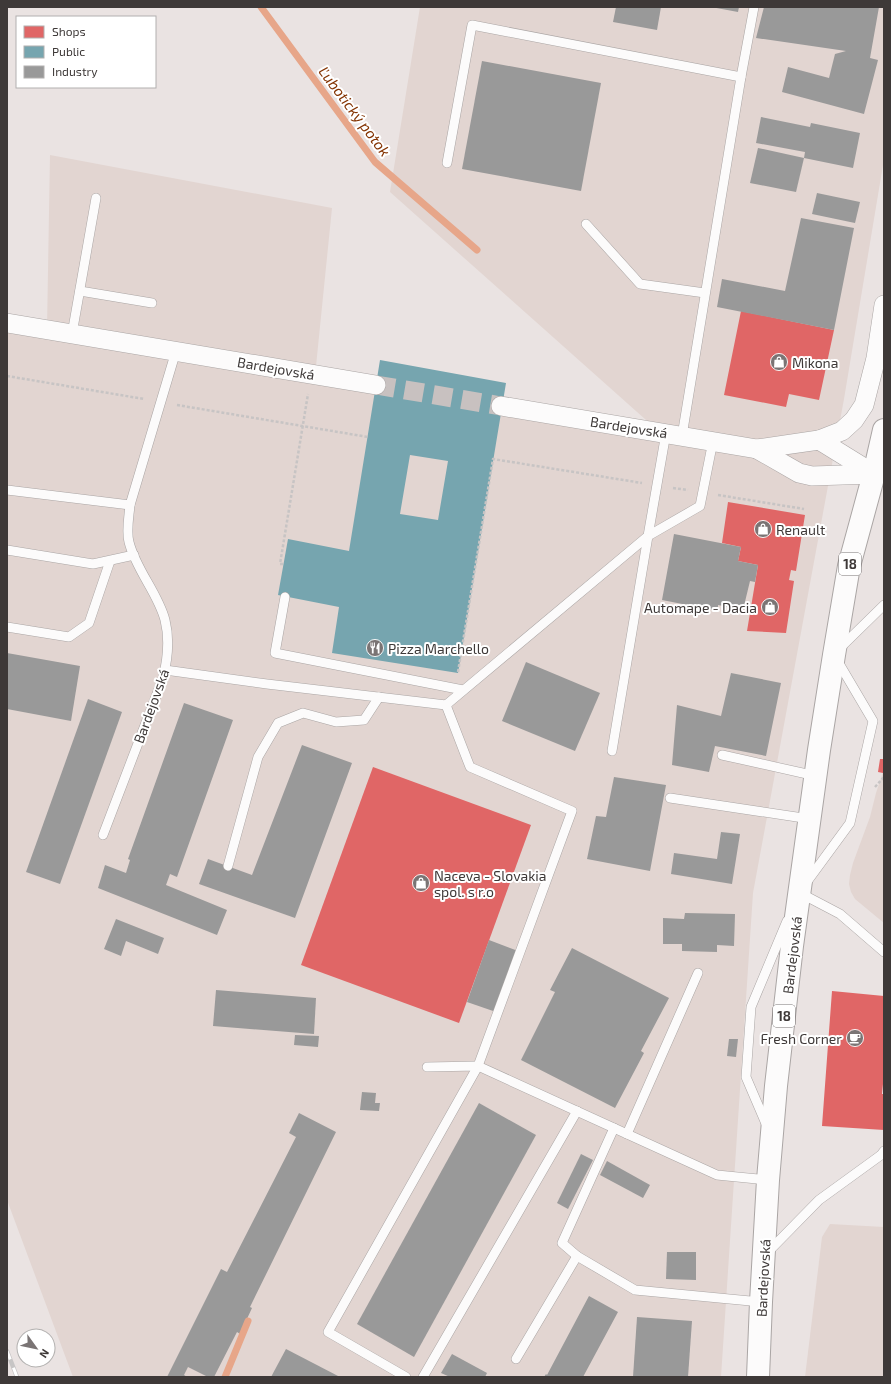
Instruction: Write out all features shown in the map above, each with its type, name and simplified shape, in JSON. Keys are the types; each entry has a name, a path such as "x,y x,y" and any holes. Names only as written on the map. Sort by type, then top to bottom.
{"main road":[{"name":"Bardejovská","path":"758,1377 768,1180 792,946 834,654 853,549 879,476 884,430"}],"street":[{"name":"Bardejovská","path":"501,406 758,449 820,440 842,431 854,420 864,405 876,358 884,305"},
{"name":"Bardejovská","path":"7,323 376,385"},
{"path":"820,440 879,476"},
{"name":"Bardejovská","path":"758,449 799,473 812,476 879,476"}],"lane":[{"path":"612,751 657,485 674,435 705,293 754,7"},
{"path":"447,163 472,25 741,77"},
{"path":"72,334 96,198"},
{"path":"586,224 640,284 705,293"},
{"path":"80,291 152,303"},
{"name":"Bardejovská","path":"103,835 164,678 168,657 168,638 165,619 147,578 134,555 129,541 128,524 130,505 176,351"},
{"path":"165,670 267,684 446,705 648,536 700,506 713,441"},
{"path":"7,490 130,505"},
{"path":"7,550 94,564 134,555"},
{"path":"7,627 68,638 89,623 110,561"},
{"path":"285,596 275,653 463,690"},
{"path":"772,1137 746,1077 751,1007 800,892 850,823 873,721 834,654 884,605"},
{"path":"228,866 258,756 278,723 303,713 336,722 364,720 380,697"},
{"path":"406,1377 328,1332 478,1066 572,811 470,767 446,705"},
{"path":"722,755 816,776"},
{"path":"670,798 810,819"},
{"path":"800,892 840,914 884,952"},
{"path":"627,1134 698,972"},
{"path":"427,1067 478,1066 717,1175 768,1180"},
{"path":"423,1377 577,1111"},
{"path":"614,1128 562,1243 577,1256 635,1290 761,1302"},
{"path":"764,1256 819,1200 881,1155 884,1151"},
{"path":"516,1359 577,1256"}],"path":[{"path":"283,564 280,564 304,426 311,374"},
{"path":"7,376 368,437"},
{"path":"452,688 458,673 493,459 804,509"}],"shaded area":[{"path":"420,7 884,7 884,159 844,399 753,893 721,1377 73,1377 7,1200 7,322 47,329 50,155 332,208 315,376 664,436 390,192"},
{"path":"884,769 884,923 855,899 849,884 853,863 870,817"},
{"path":"830,1224 884,1227 884,1377 805,1377 822,1237"}],"building: Shops":[{"name":"Mikona","path":"741,311 834,330 819,400 789,394 786,407 724,395"},
{"name":"Renault","path":"728,502 805,515 796,571 791,570 789,580 794,581 786,633 747,631 758,565 738,561 741,547 722,543"},
{"path":"880,759 884,759 883,773 878,772"},
{"name":"Naceva - Slovakia spol. s r.o","path":"373,767 531,825 459,1023 301,965"},
{"path":"832,991 884,996 884,1074 882,1094 884,1094 884,1130 822,1126"}],"building: Public":[{"path":"380,360 506,383 458,673 332,653 339,607 278,595 288,539 349,551","holes":["410,455 448,461 438,520 400,514"]}],"building: Industry":[{"path":"616,7 661,7 657,30 613,22"},
{"path":"711,7 739,7 738,12"},
{"path":"764,7 879,7 870,58 878,60 864,114 782,92 788,67 829,78 835,54 846,51 756,38"},
{"path":"482,61 601,83 581,191 462,169"},
{"path":"761,117 810,127 811,123 860,133 853,168 804,158 805,152 756,143"},
{"path":"758,148 804,158 796,192 750,183"},
{"path":"817,193 860,202 855,223 812,214"},
{"path":"801,218 854,228 834,330 717,307 722,279 785,291"},
{"path":"674,534 741,547 738,561 758,565 755,582 750,581 743,610 718,605 718,611 662,600"},
{"path":"7,653 80,666 71,721 7,709"},
{"path":"526,662 600,693 575,751 502,721"},
{"path":"731,673 781,683 766,756 715,746 709,772 672,765 677,705 721,716"},
{"path":"88,699 122,712 60,884 26,872"},
{"path":"184,703 233,720 177,877 170,874 166,885 227,910 217,935 98,888 105,865 126,873 130,860 128,859"},
{"path":"302,745 352,763 295,918 199,884 208,859 252,875"},
{"path":"614,777 666,785 650,871 587,859 596,816 606,817"},
{"path":"721,832 740,834 732,884 671,874 674,853 717,859"},
{"path":"685,913 735,914 734,946 717,945 717,952 682,951 682,944 663,944 663,918 684,919"},
{"path":"116,919 164,938 158,954 126,941 121,956 104,949"},
{"path":"489,940 518,951 496,1012 467,1002"},
{"path":"572,948 669,998 641,1051 644,1053 615,1108 521,1060 555,992 550,990"},
{"path":"216,990 316,998 314,1034 213,1026"},
{"path":"295,1035 319,1036 318,1047 294,1045"},
{"path":"729,1039 738,1039 736,1057 727,1056"},
{"path":"362,1092 376,1093 375,1103 380,1103 379,1111 360,1110"},
{"path":"479,1103 536,1135 414,1357 357,1324"},
{"path":"299,1113 336,1132 250,1307 252,1308 240,1334 237,1332 214,1377 208,1377 188,1367 184,1375 187,1377 167,1377 221,1269 227,1272 296,1137 289,1133"},
{"path":"581,1154 593,1160 568,1209 557,1203"},
{"path":"607,1161 650,1185 643,1198 600,1175"},
{"path":"667,1252 696,1252 696,1280 666,1279"},
{"path":"589,1296 618,1312 583,1377 544,1377 546,1374 547,1375"},
{"path":"637,1317 692,1321 688,1377 633,1377"},
{"path":"286,1349 340,1377 271,1377"},
{"path":"452,1354 487,1373 485,1377 450,1377 441,1373"}],"waterway":[{"name":"Ľubotický potok","path":"261,7 375,162 477,250"},
{"name":"Ľubotický potok","path":"225,1377 248,1321"}],"tunnel":[{"path":"376,385 501,406"}],"railway":[{"path":"7,1351 17,1377"}],"place":[{"name":"Mikona","path":"779,362"},
{"name":"Renault","path":"763,529"},
{"name":"Automape - Dacia","path":"770,607"},
{"name":"Pizza Marchello","path":"375,648"},
{"name":"Naceva - Slovakia spol. s r.o","path":"421,883"},
{"name":"Fresh Corner","path":"855,1038"}]}
